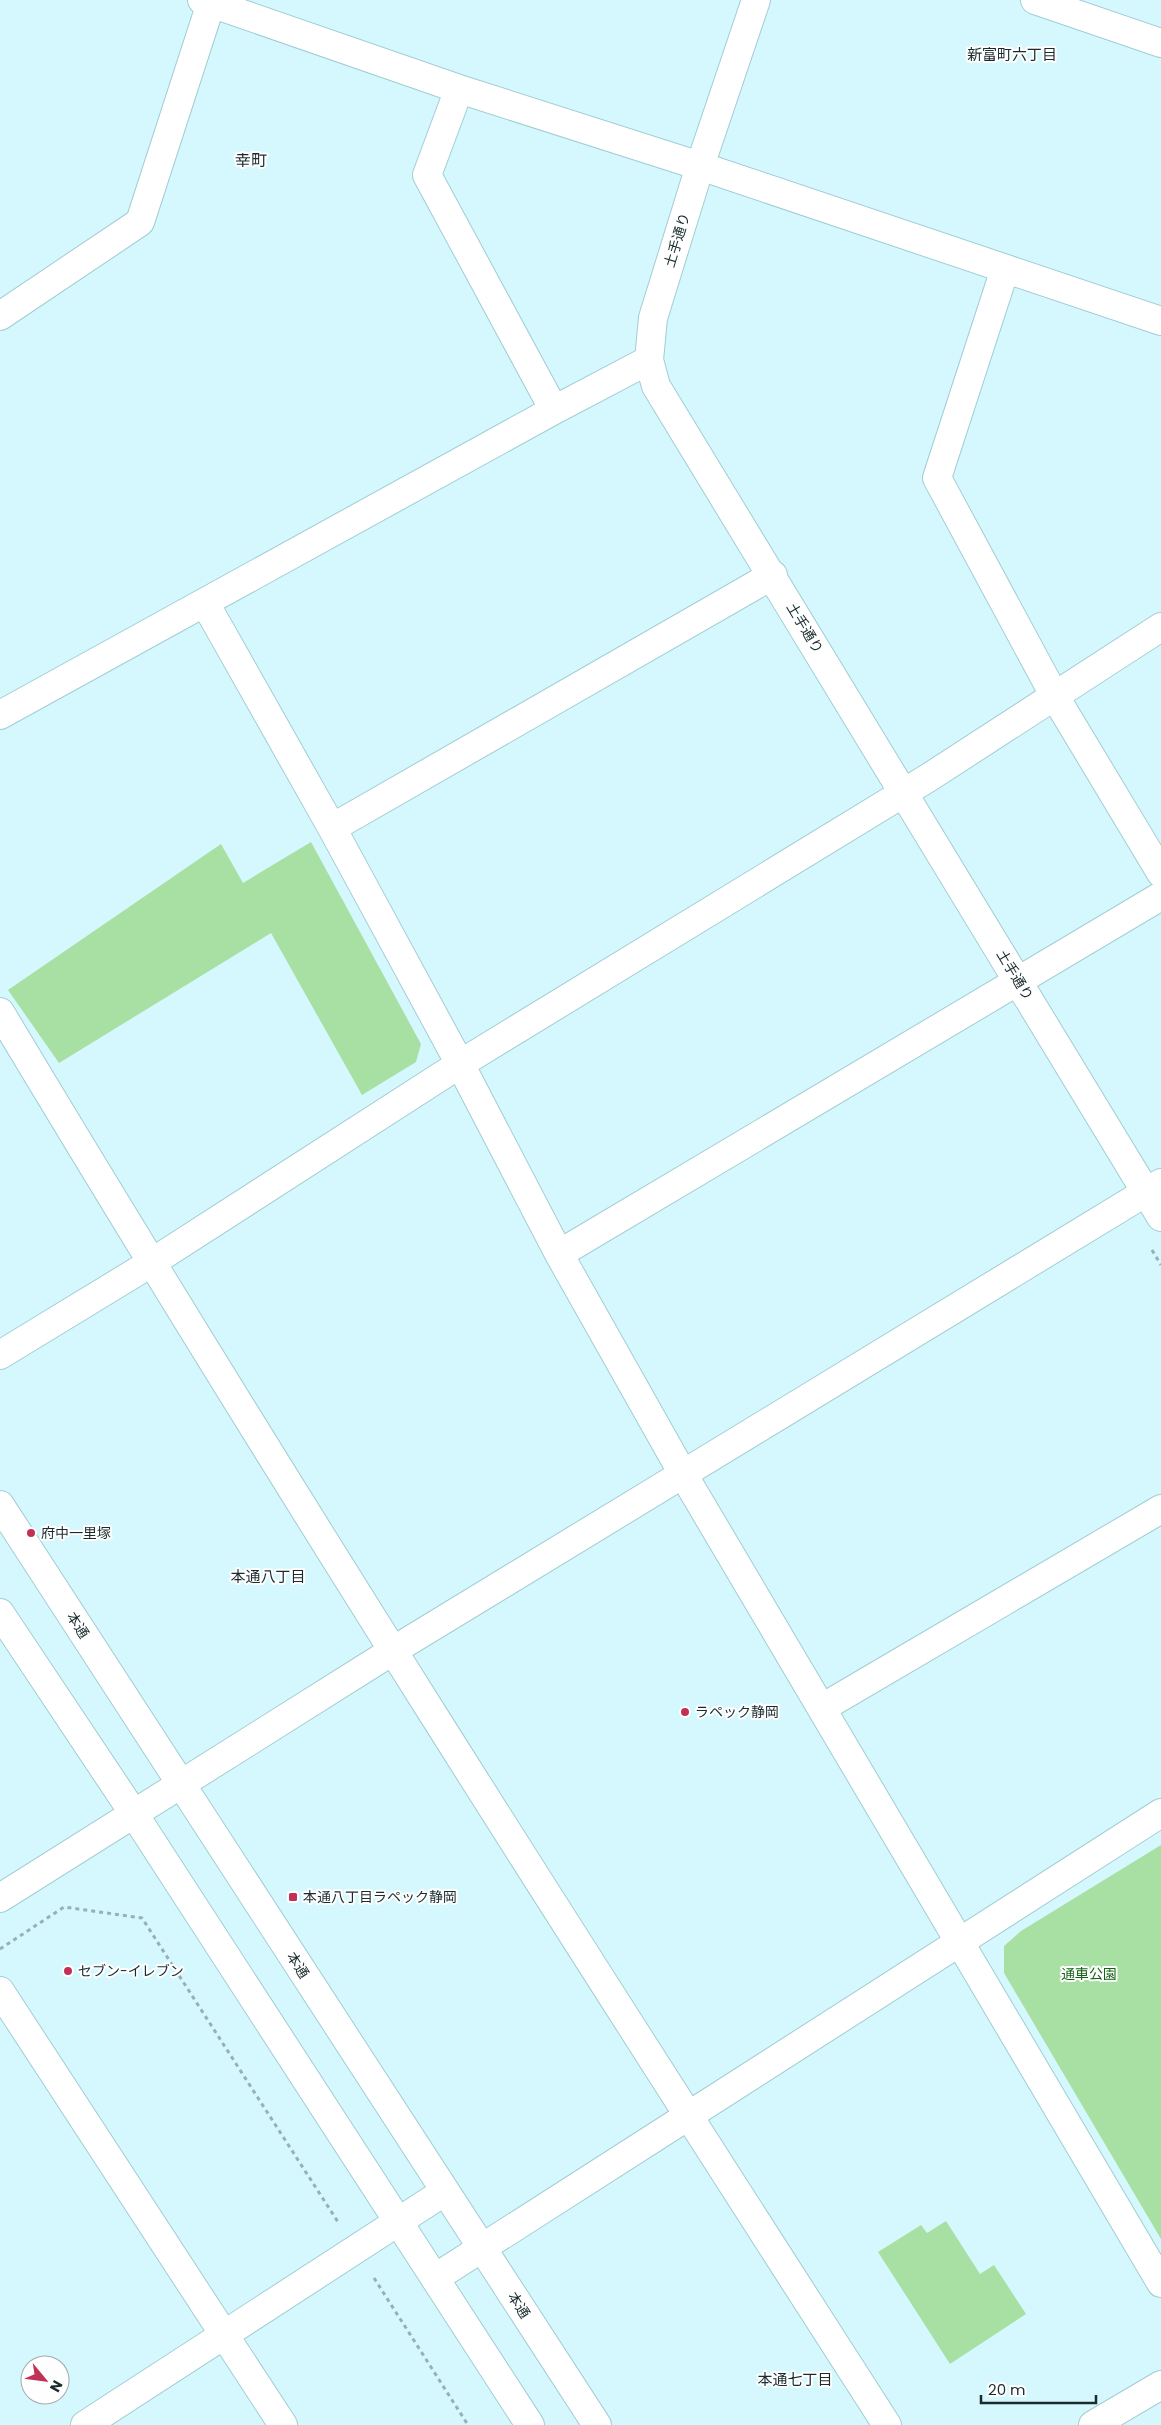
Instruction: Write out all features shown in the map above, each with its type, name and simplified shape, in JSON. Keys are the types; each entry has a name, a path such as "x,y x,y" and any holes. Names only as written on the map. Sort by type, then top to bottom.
{"street":[{"name":"土手通り","path":"756,0 700,166 653,318 649,360 656,386 773,575 1019,982 1153,1188 1161,1217"},
{"path":"1035,0 1161,43"},
{"path":"0,316 140,222 208,1 459,89 700,166 1161,321"},
{"path":"459,89 427,176 554,410"},
{"path":"1005,269 937,478 1054,695 1161,873"},
{"path":"0,715 554,410 649,360"},
{"path":"332,828 773,575"},
{"path":"205,603 332,828 560,1254 683,1474 961,1941 1161,2283"},
{"path":"0,1355 151,1263 460,1064 904,792 1161,627"},
{"path":"560,1254 1161,896"},
{"path":"0,1012 151,1263 688,2116 887,2425"},
{"path":"0,1898 394,1650 1153,1188"},
{"name":"本通","path":"0,1505 444,2192 597,2425"},
{"path":"822,1708 1161,1509"},
{"path":"0,1613 134,1814 530,2425"},
{"path":"435,2278 1161,1813"},
{"path":"0,1991 283,2425"},
{"path":"85,2425 399,2223 444,2192"},
{"path":"1093,2425 1161,2385"}],"path":[{"path":"0,1949 64,1907 142,1918 342,2228"},
{"path":"369,2270 468,2425"}],"green space":[{"path":"311,842 421,1044 416,1062 362,1095 271,933 59,1063 8,990 221,844 243,883"},
{"name":"通車公園","path":"1161,1845 1161,2239 1004,1973 1004,1946 1021,1931"},
{"path":"946,2221 980,2274 994,2265 1026,2314 950,2364 878,2252 921,2225 927,2233"}],"place":[{"name":"府中一里塚","path":"31,1533"},
{"name":"ラペック静岡","path":"685,1712"},
{"name":"本通八丁目ラペック静岡","path":"293,1897"},
{"name":"セブン-イレブン","path":"68,1971"}],"district":[{"name":"新富町六丁目","path":"1012,55"},
{"name":"幸町","path":"251,160"},
{"name":"本通八丁目","path":"268,1577"},
{"name":"本通七丁目","path":"795,2380"}]}
